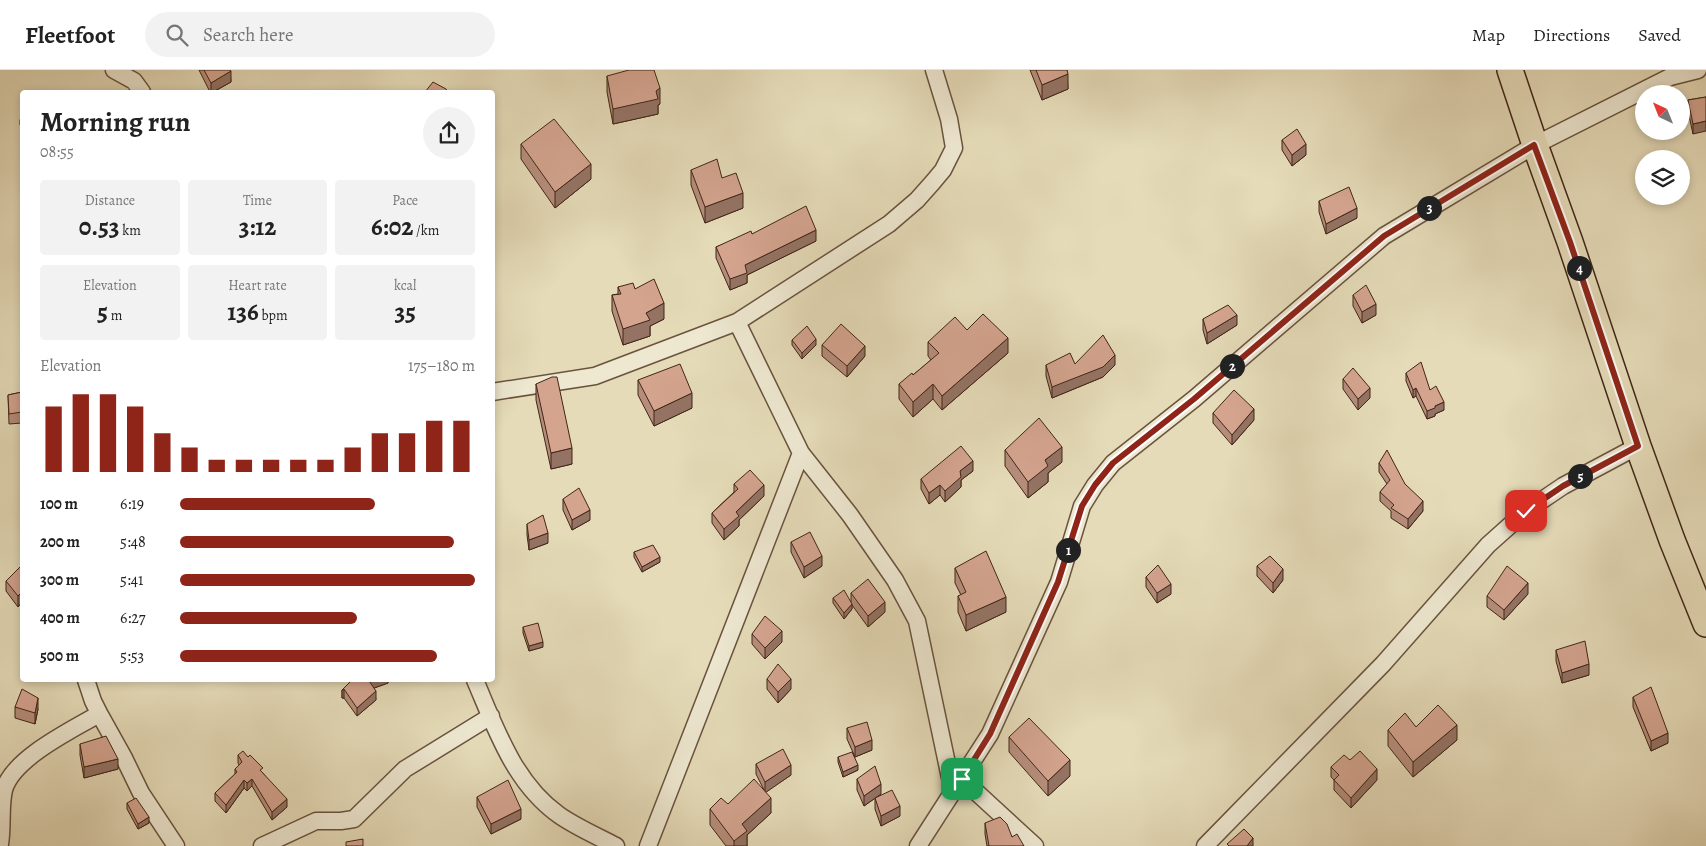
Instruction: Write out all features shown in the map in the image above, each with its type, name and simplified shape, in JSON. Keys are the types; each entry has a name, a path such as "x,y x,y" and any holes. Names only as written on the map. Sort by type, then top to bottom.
{"main road":[{"path":"1510,70 1638,446 1672,540 1706,624"}],"street":[{"path":"114,70 138,81"},
{"path":"495,392 595,376 737,322 889,224 917,200 943,170 954,148 949,119 934,70"},
{"path":"918,846 990,734 1058,582 1082,506 1095,485 1113,463 1194,399 1384,236 1534,145 1670,77 1698,70"},
{"path":"737,322 801,453 850,515 895,580 917,621 957,786 1035,846"},
{"path":"1205,846 1383,664 1488,545 1526,511 1563,486 1638,446"},
{"path":"648,846 801,453"},
{"path":"87,682 93,701 141,793 176,846"},
{"path":"476,682 514,765 534,794 559,815 616,846"},
{"path":"0,844 4,790 10,776 40,749 100,715"},
{"path":"262,846 316,821 341,821 354,818 405,769 491,716"}],"building":[{"path":"204,70 230,70 231,71 211,83"},
{"path":"629,70 654,70 660,88 656,91 658,99 613,109 607,76"},
{"path":"1036,70 1067,70 1068,74 1042,85"},
{"path":"433,82 447,90 427,90"},
{"path":"1706,97 1706,121 1693,124 1690,100"},
{"path":"554,119 591,164 555,192 521,144"},
{"path":"1297,129 1306,144 1292,155 1282,140"},
{"path":"717,159 722,178 736,173 743,193 705,207 691,170"},
{"path":"1349,187 1357,208 1326,224 1319,201"},
{"path":"806,206 816,230 745,265 747,273 730,279 716,247 751,231 752,234"},
{"path":"654,279 664,303 646,313 650,320 623,329 612,295 621,294 618,287 633,283 635,289"},
{"path":"1366,285 1376,304 1362,312 1353,295"},
{"path":"1228,305 1237,315 1207,333 1203,319"},
{"path":"983,314 1008,338 942,396 933,384 913,402 899,384 939,353 928,342 955,317 967,330"},
{"path":"841,324 865,346 847,366 822,345"},
{"path":"807,326 816,339 802,353 792,340"},
{"path":"1103,335 1115,355 1103,367 1052,387 1046,365 1070,353 1075,364"},
{"path":"1421,362 1430,390 1436,386 1444,402 1427,411 1416,388 1413,390 1406,373"},
{"path":"680,364 692,393 654,411 638,380"},
{"path":"1353,368 1370,388 1358,399 1343,379"},
{"path":"552,377 557,377 572,448 551,453 536,384"},
{"path":"1234,390 1254,409 1232,435 1213,413"},
{"path":"20,392 20,412 9,414 8,395"},
{"path":"1039,418 1062,447 1045,460 1048,466 1028,482 1005,450"},
{"path":"961,446 973,461 960,471 961,477 945,491 940,485 929,493 921,479"},
{"path":"1387,450 1405,484 1423,501 1408,519 1391,508 1394,505 1380,492 1390,480 1379,463"},
{"path":"750,470 764,485 736,512 739,516 724,529 712,513 738,489 734,484"},
{"path":"579,488 590,510 572,520 563,499"},
{"path":"543,515 548,533 529,540 527,524"},
{"path":"810,532 822,556 804,567 791,542"},
{"path":"653,545 660,557 642,567 634,552"},
{"path":"986,551 1006,597 966,615 958,596 966,592 955,568"},
{"path":"1270,556 1283,569 1273,583 1257,566"},
{"path":"1158,565 1171,584 1157,593 1146,577"},
{"path":"1507,566 1528,583 1504,610 1487,596"},
{"path":"20,567 20,594 18,596 6,581"},
{"path":"868,579 885,602 868,616 851,593"},
{"path":"844,590 852,604 844,613 833,598"},
{"path":"765,616 782,631 765,648 752,634"},
{"path":"538,623 543,642 529,646 523,627"},
{"path":"1585,641 1589,664 1562,673 1556,650"},
{"path":"778,664 791,679 778,692 767,679"},
{"path":"350,682 370,682 376,691 357,708 344,689 342,690"},
{"path":"1651,687 1668,733 1651,741 1633,697"},
{"path":"22,689 38,698 35,713 15,707"},
{"path":"1438,705 1457,725 1413,762 1388,730 1405,713 1416,727"},
{"path":"1029,718 1070,760 1048,781 1009,737"},
{"path":"867,722 872,740 855,747 847,728"},
{"path":"106,736 118,759 84,767 80,744"},
{"path":"783,749 791,765 765,782 756,764"},
{"path":"243,751 263,768 260,770 287,799 272,812 252,779 247,783 244,780 226,805 215,793 237,772 235,769 242,762 238,755"},
{"path":"1360,751 1377,769 1351,798 1334,780 1339,775 1331,767 1344,755 1350,760"},
{"path":"852,752 858,765 843,772 838,757"},
{"path":"875,766 881,784 864,796 857,779"},
{"path":"754,779 771,798 742,824 747,831 734,841 710,809 721,798 728,804"},
{"path":"508,780 521,809 491,824 477,797"},
{"path":"892,790 900,806 881,816 875,798"},
{"path":"136,798 149,817 138,824 127,803"},
{"path":"1000,817 1007,824 1012,837 1017,834 1024,846 989,846 985,823"},
{"path":"1244,829 1253,838 1247,846 1229,846 1227,844"},
{"path":"363,839 363,846 346,846 346,842"}],"route":[{"path":"962,779 990,734 1058,582 1082,506 1095,485 1113,463 1194,399 1384,236 1534,145 1570,242 1638,446 1563,486 1526,511"}]}
